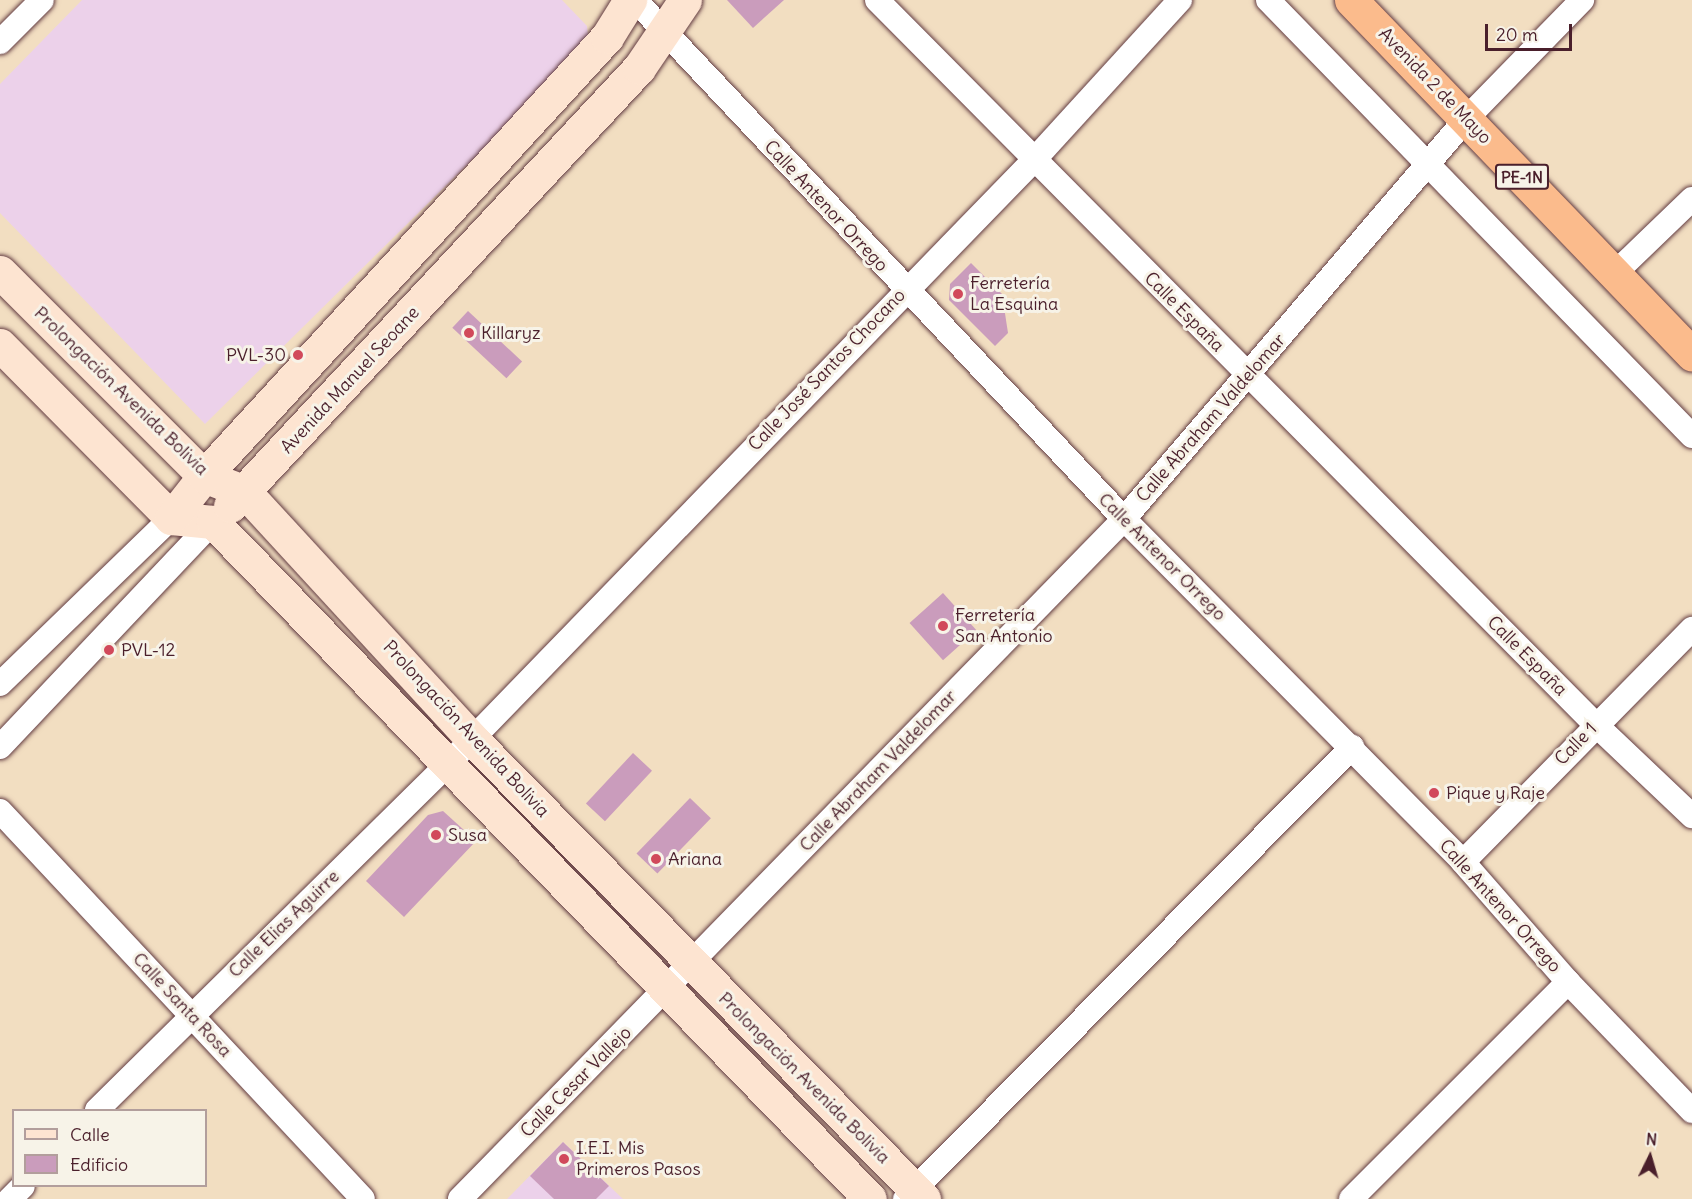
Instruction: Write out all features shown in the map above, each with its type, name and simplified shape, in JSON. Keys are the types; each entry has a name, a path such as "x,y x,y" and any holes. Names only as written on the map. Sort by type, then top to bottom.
{"highway":[{"name":"Avenida 2 de Mayo","path":"1351,0 1692,354"}],"street":[{"path":"0,42 42,0"},
{"path":"0,684 171,518 204,476 607,37 630,0"},
{"name":"Calle Antenor Orrego","path":"635,0 905,290 1124,519 1352,747 1463,862 1568,982 1692,1111"},
{"name":"Avenida Manuel Seoane","path":"0,747 213,522 245,492 639,68 685,0"},
{"name":"Calle España","path":"877,0 1032,161 1595,724 1692,816"},
{"name":"Calle José Santos Chocano","path":"472,739 1032,161 1180,0"},
{"path":"1268,0 1692,436"},
{"name":"Calle Abraham Valdelomar","path":"691,964 1124,519 1467,118 1582,0"},
{"path":"1614,274 1692,199"},
{"name":"Prolongación Avenida Bolivia","path":"0,272 204,476 245,492 472,739 914,1196"},
{"path":"0,345 171,518 213,522"},
{"name":"Prolongación Avenida Bolivia","path":"213,522 870,1199"},
{"name":"Calle 1","path":"1463,862 1595,724 1692,629"},
{"name":"Calle Elias Aguirre","path":"98,1109 191,1014 472,739"},
{"path":"914,1196 1352,747"},
{"name":"Calle Santa Rosa","path":"0,811 363,1199"},
{"name":"Calle Cesar Vallejo","path":"460,1199 691,964"},
{"path":"1351,1199 1568,982"},
{"path":"10,1199 21,1187"}],"shaded area":[{"path":"82,0 562,0 587,26 589,44 205,424 0,213 0,84"},
{"name":"I.E.I. Mis Primeros Pasos","path":"563,1142 623,1199 507,1199"}],"building":[{"path":"727,0 784,0 753,28"},
{"path":"971,263 1002,294 1008,333 995,346 949,300 950,284"},
{"path":"468,311 522,361 506,378 452,328"},
{"name":"Ferretería San Antonio","path":"943,593 976,630 943,660 910,623"},
{"path":"633,753 652,771 605,821 586,803"},
{"path":"690,798 711,818 657,874 637,853"},
{"path":"443,811 476,841 404,917 366,881 428,815"},
{"name":"I.E.I. Mis Primeros Pasos","path":"563,1142 609,1186 596,1199 554,1199 530,1176"}],"place":[{"name":"Ferretería La Esquina","path":"958,294"},
{"name":"Killaryz","path":"469,333"},
{"name":"PVL-30","path":"298,355"},
{"name":"Ferretería San Antonio","path":"943,626"},
{"name":"PVL-12","path":"109,650"},
{"name":"Pique y Raje","path":"1434,793"},
{"name":"Susa","path":"436,835"},
{"name":"Ariana","path":"656,859"},
{"name":"I.E.I. Mis Primeros Pasos","path":"564,1159"}]}
